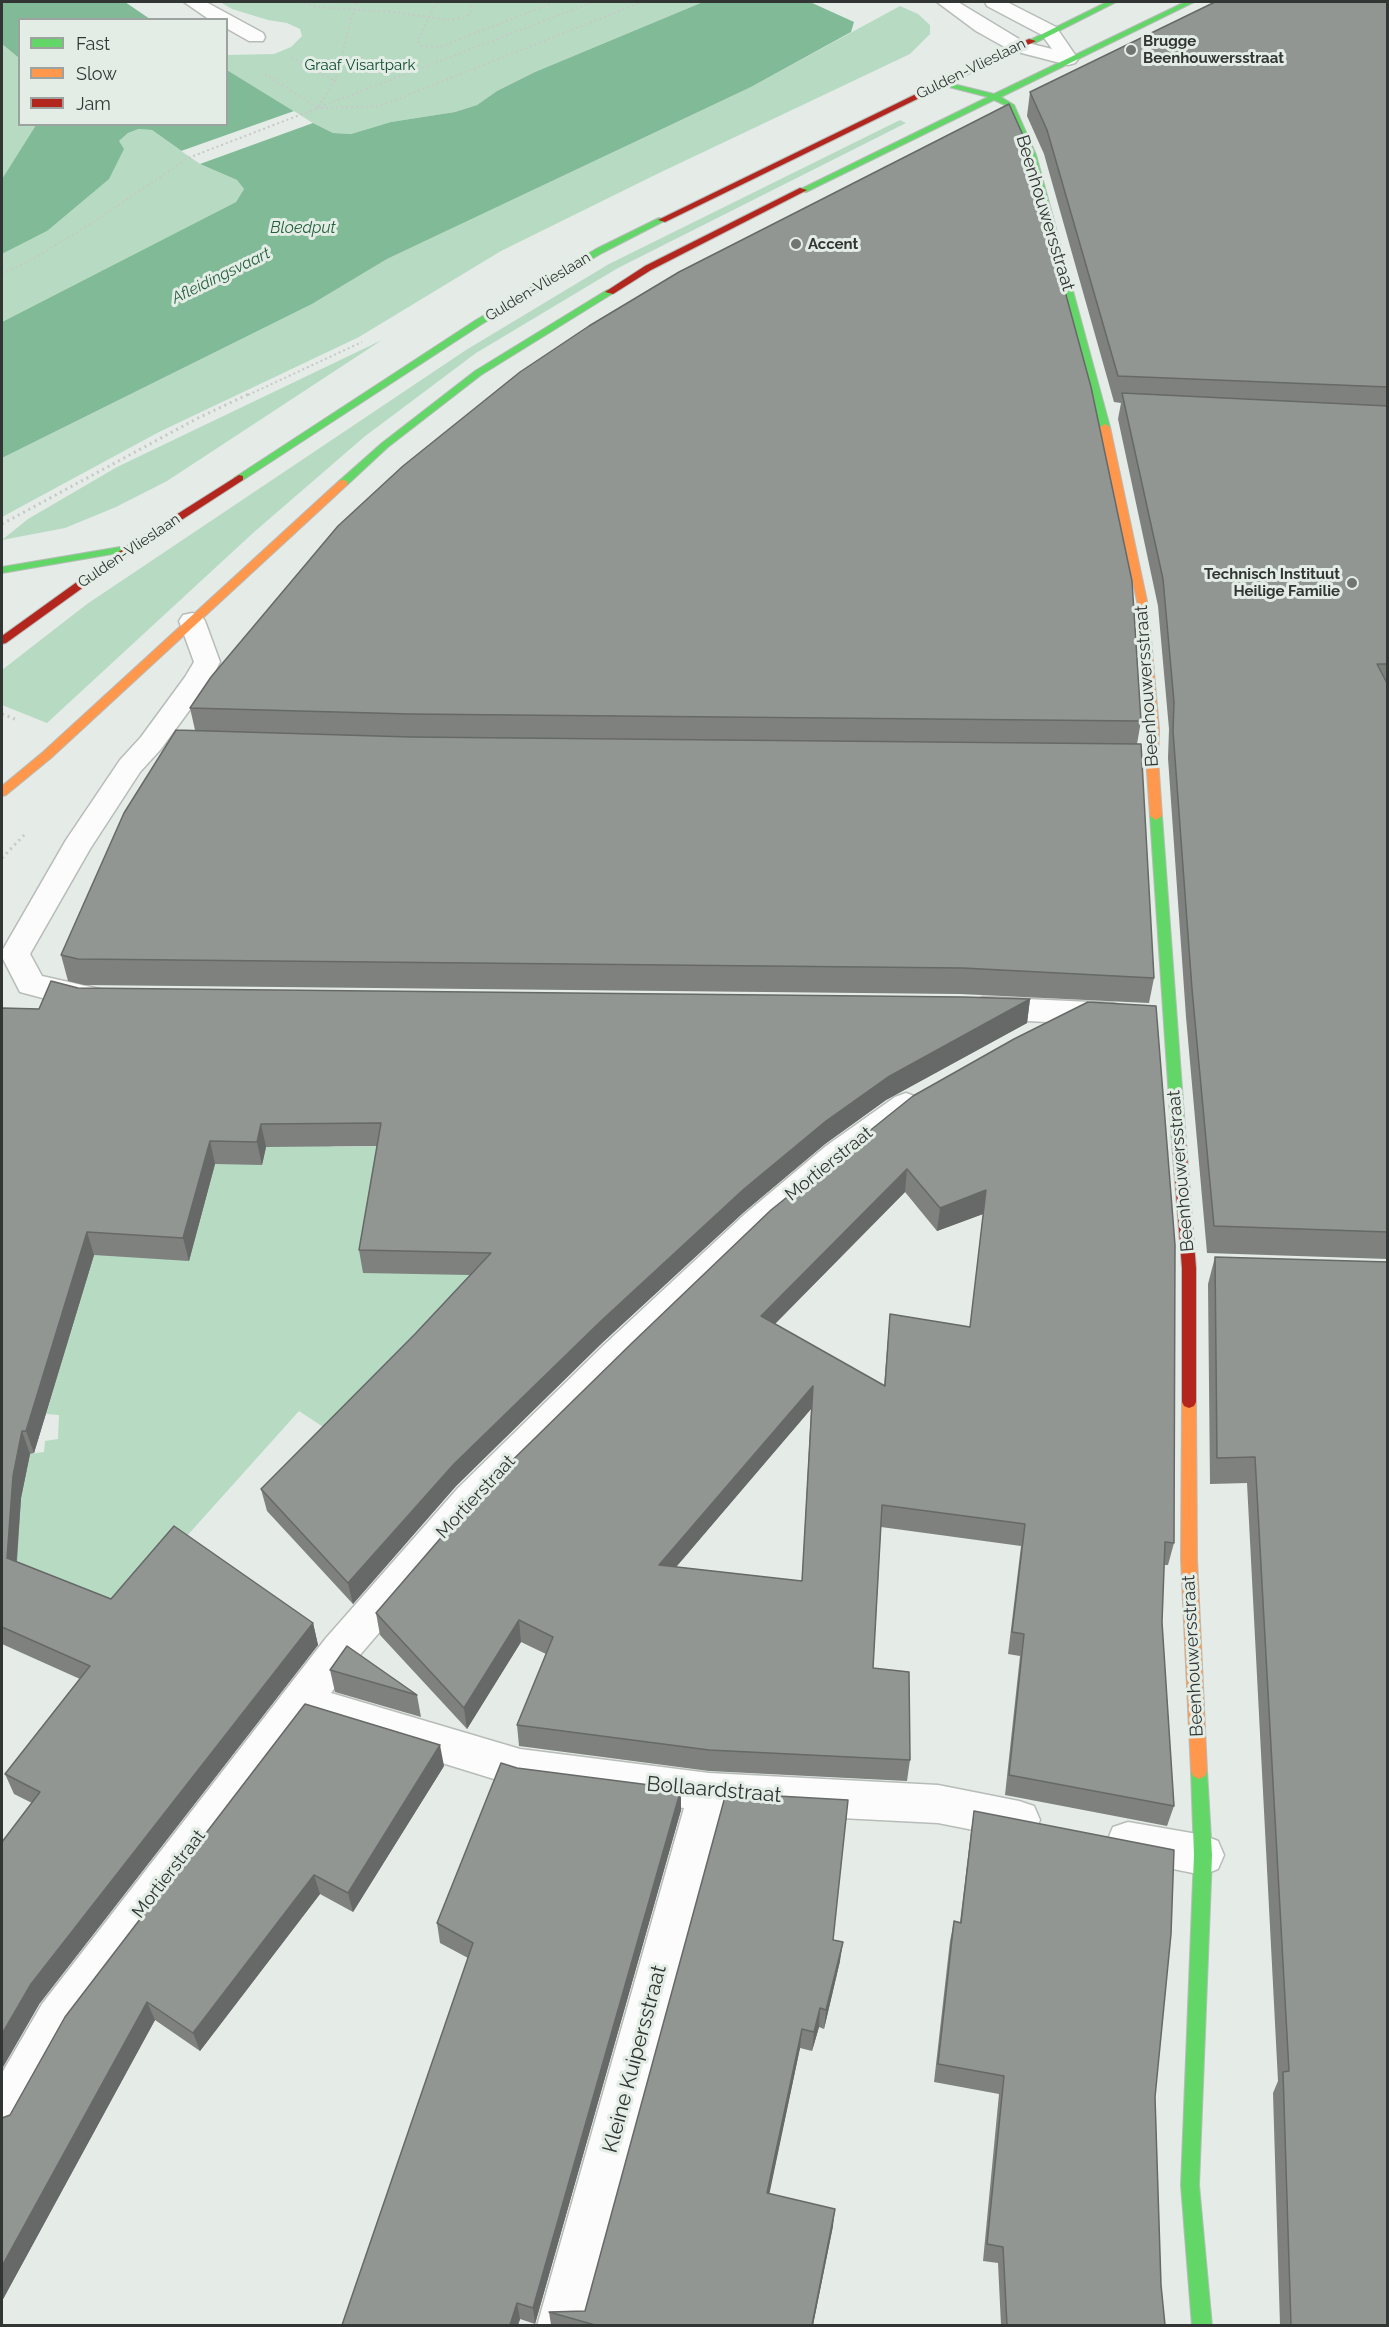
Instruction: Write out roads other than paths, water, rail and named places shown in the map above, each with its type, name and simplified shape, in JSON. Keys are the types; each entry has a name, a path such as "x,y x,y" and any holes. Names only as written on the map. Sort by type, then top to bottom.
{"main road":[{"name":"Gulden-Vlieslaan","path":"2,641 131,548 479,322 599,251 1017,46 1112,2"},
{"name":"Gulden-Vlieslaan","path":"2,792 47,754 385,445 478,373 648,268 992,96 1190,2"},
{"name":"Beenhouwersstraat","path":"944,83 992,96 1010,105 1032,156 1114,411 1143,606 1153,729 1140,758 1150,1016 1189,1268 1189,1559 1203,1856 1190,2186 1202,2325"},
{"path":"2,570 131,548"}],"street":[{"path":"194,2 222,18"},
{"path":"946,2 1017,46 1068,59"},
{"path":"994,2 1049,31 1068,59"},
{"path":"228,21 256,38"},
{"path":"119,998 84,998 31,984 15,954 76,847 130,766 151,743 198,679 207,662 192,621"},
{"path":"151,743 187,744"},
{"path":"960,1007 1150,1016"},
{"path":"1019,1043 1080,1012"},
{"name":"Mortierstraat","path":"2,2115 57,2019 340,1650 471,1499 617,1355 757,1223 838,1155 898,1110 938,1087"},
{"path":"1189,1268 1224,1269"},
{"name":"Bollaardstraat","path":"302,1702 520,1768 709,1792 938,1804 1203,1856"},
{"name":"Kleine Kuipersstraat","path":"561,2325 709,1792"}],"water":[{"path":"2,2 125,2 149,18 18,18 18,57 2,44"},
{"name":"Bloedput","path":"703,2 810,2 854,22 851,32 751,87 387,259 312,304 2,458 2,322 236,202 244,189 237,180 200,164 152,130 139,129 128,133 119,141 124,149 109,179 47,231 2,254 2,179 35,126 228,126 228,71 313,123 333,133 351,134 391,122 455,112 477,105 497,91 535,72"}],"place":[{"name":"Brugge Beenhouwersstraat","path":"1131,50"},
{"name":"Accent","path":"796,244"},
{"name":"Technisch Instituut Heilige Familie","path":"1352,583"}],"park label":[{"name":"Graaf Visartpark","path":"360,65"}],"water label":[{"name":"Afleidingsvaart","path":"221,276"}]}
